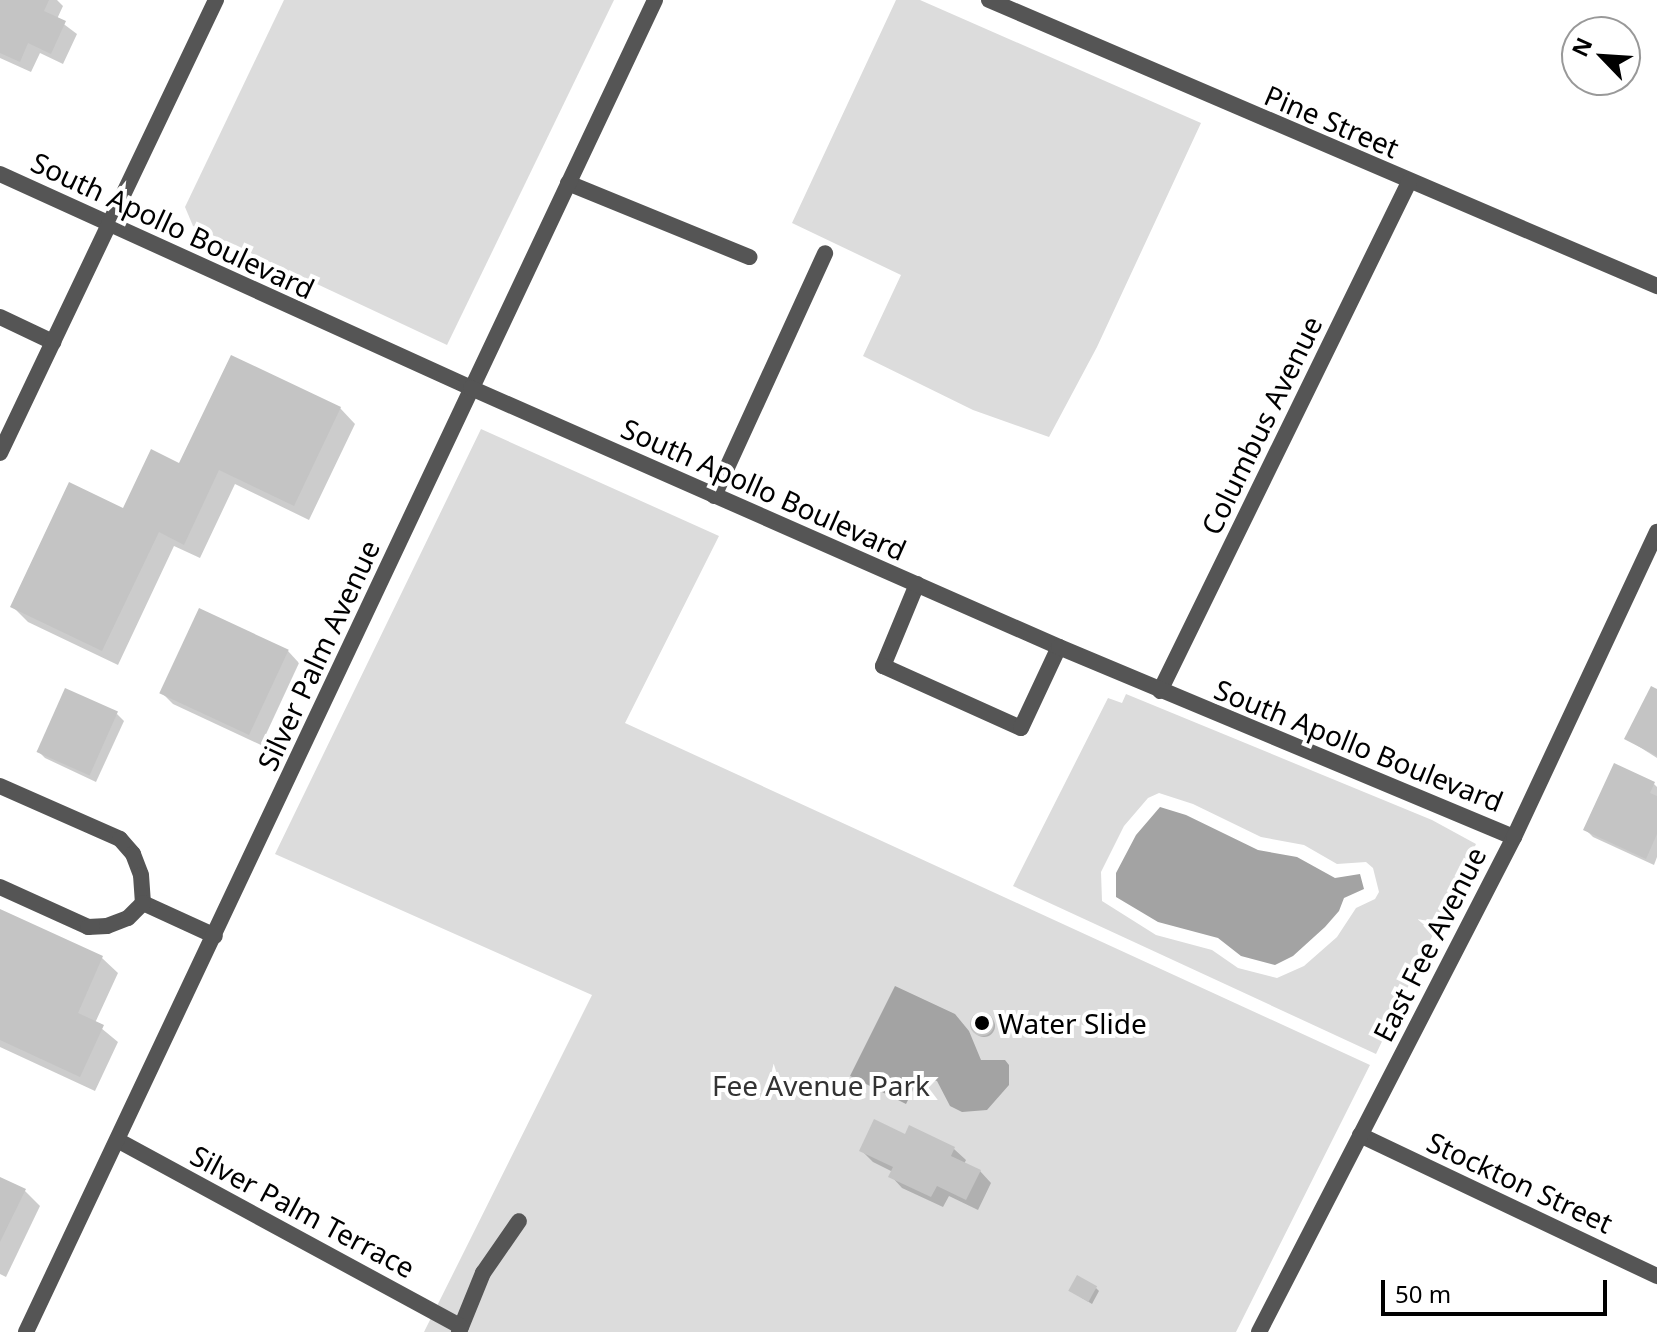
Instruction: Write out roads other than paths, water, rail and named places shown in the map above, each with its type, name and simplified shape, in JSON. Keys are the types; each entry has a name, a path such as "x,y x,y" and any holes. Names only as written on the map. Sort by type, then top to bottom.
{"street":[{"path":"0,453 216,0"},
{"name":"Silver Palm Avenue","path":"26,1332 119,1141 655,0"},
{"name":"Pine Street","path":"989,0 1657,286"},
{"name":"South Apollo Boulevard","path":"0,174 714,496 1160,691 1514,837"},
{"name":"Columbus Avenue","path":"1160,691 1409,182"},
{"path":"568,183 749,257"},
{"path":"714,496 825,253"},
{"path":"0,317 53,342"},
{"name":"East Fee Avenue","path":"1259,1332 1514,837 1657,532"},
{"path":"917,584 883,666 1021,728 1059,647"},
{"path":"0,786 120,839 133,854 141,875 143,903 128,918 107,926 88,927 0,887"},
{"path":"143,903 215,936"},
{"name":"Stockton Street","path":"1360,1135 1657,1276"},
{"name":"Silver Palm Terrace","path":"119,1141 460,1330"},
{"path":"460,1330 483,1273 519,1221"}],"place":[{"name":"Water Slide","path":"982,1023"}],"park label":[{"name":"Fee Avenue Park","path":"821,1085"}]}
